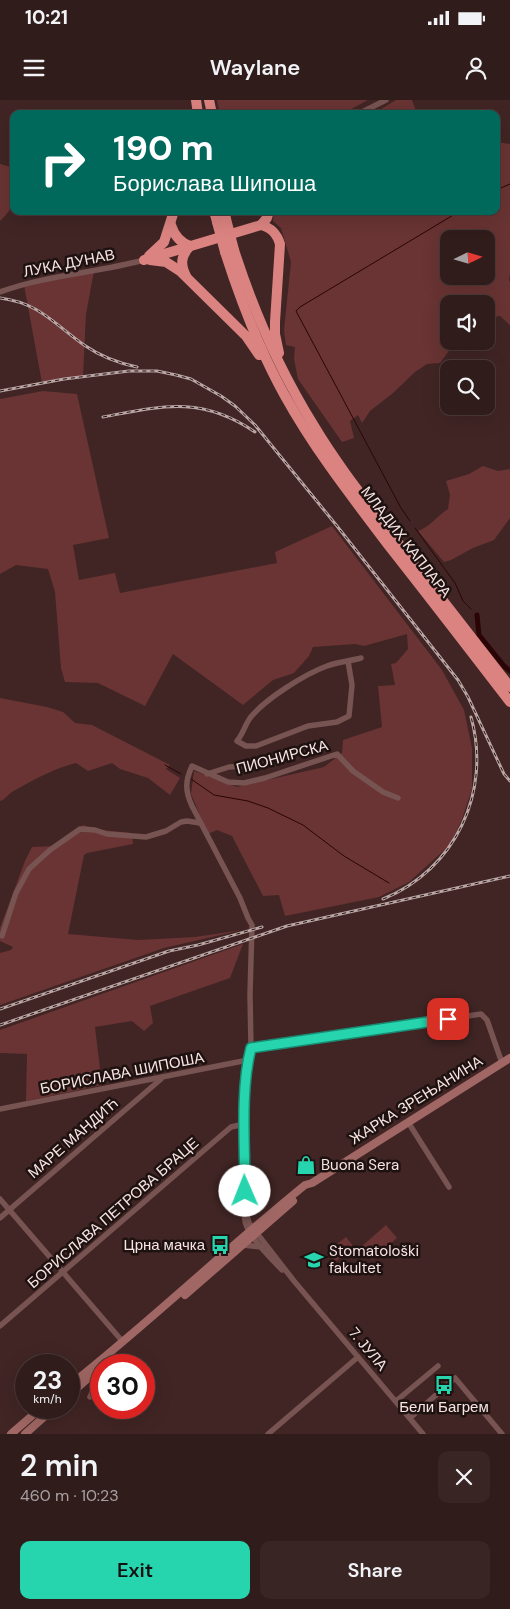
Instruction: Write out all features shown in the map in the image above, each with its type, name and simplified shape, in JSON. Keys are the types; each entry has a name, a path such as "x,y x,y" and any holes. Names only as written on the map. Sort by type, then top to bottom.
{"highway":[{"path":"144,260 164,242 173,215"},
{"path":"261,226 268,215"},
{"path":"222,217 230,251 255,332 285,396"},
{"path":"171,224 175,236 190,246"},
{"path":"144,260 261,226 272,230 280,244 275,334 279,353 302,407"},
{"path":"187,277 183,270 182,260 190,246"},
{"path":"230,251 284,374 302,407"},
{"path":"144,260 166,262 180,270 246,336 285,396"},
{"name":"МЛАДИХ КАПЛАРА","path":"285,396 311,440 342,484 510,702"},
{"name":"МЛАДИХ КАПЛАРА","path":"302,407 349,478 510,687"}],"street":[{"path":"366,110 386,100"},
{"name":"ЛУКА ДУНАВ","path":"0,292 40,280 144,260"},
{"name":"ПИОНИРСКА","path":"348,661 352,685 349,716 337,722 308,726 256,746 246,746 237,741 251,717 270,699 327,666 348,661 361,658"},
{"name":"ПИОНИРСКА","path":"200,823 188,797 186,786 192,766 228,782 244,783 337,754 353,771 384,792 398,798"},
{"path":"207,774 229,767 244,766"},
{"path":"2,936 16,892 30,869 50,850 80,829 95,830 107,834 146,837 166,831 181,822 200,823 240,898 252,925 251,1048 248,1060 244,1124 247,1216 244,1222 253,1233"},
{"path":"251,1048 481,1014 487,1020 502,1063"},
{"name":"ЖАРКА ЗРЕЊАНИНА","path":"253,1233 260,1222 305,1185 312,1183 510,1058"},
{"name":"БОРИСЛАВА ШИПОША","path":"0,1109 248,1060"},
{"name":"МАРЕ МАНДИЋ","path":"0,1218 162,1078"},
{"path":"408,1122 449,1187"},
{"name":"БОРИСЛАВА ПЕТРОВА БРАЦЕ","path":"0,1326 231,1127 244,1124"},
{"name":"ЖАРКА ЗРЕЊАНИНА","path":"253,1233 312,1183"},
{"path":"0,1199 123,1342"},
{"path":"247,1216 260,1222"},
{"path":"120,1354 243,1246 253,1233"},
{"path":"80,1377 253,1233"},
{"name":"7. ЈУЛА","path":"253,1233 262,1247 289,1278 294,1281"},
{"name":"7. ЈУЛА","path":"253,1233 423,1434"},
{"path":"243,1246 262,1247"},
{"path":"268,1434 358,1357"},
{"path":"396,1401 438,1366"},
{"path":"410,1418 455,1378 502,1434"},
{"path":"80,1387 90,1379"},
{"path":"11,1434 28,1419"},
{"path":"25,1434 42,1419"}],"shaded area":[{"path":"217,100 368,100 349,110 219,110"},
{"path":"396,100 412,100 416,110 380,110"},
{"path":"500,143 510,144 510,325 500,316 497,316 495,320 495,295 440,295 440,350 449,350 442,360 440,360 440,363 427,364 415,372 370,411 362,423 358,415 350,421 354,438 342,442 298,379 294,359 295,347 286,345 284,330 291,262 281,228 273,221 274,215 500,215"},
{"path":"0,164 10,167 10,209 0,221"},
{"path":"94,271 86,314 83,376 42,383 24,285"},
{"path":"43,391 77,394 109,538 73,545 79,580 115,573 120,593 277,563 275,552 332,526 442,670 464,710 472,748 472,789 451,844 409,882 379,897 285,916 279,895 263,896 232,836 217,830 208,834 191,794 194,771 237,787 324,767 342,753 343,740 382,727 378,686 395,685 391,664 396,663 408,649 407,634 364,646 355,644 313,647 309,656 294,673 273,680 243,705 173,654 145,706 98,683 65,682 61,668 55,592 48,569 16,565 0,574 0,399"},
{"path":"483,466 498,471 510,469 510,518 494,540 444,562 418,531 448,509 450,495 446,481 469,474"},
{"path":"0,698 63,712 75,723 92,725 170,765 166,769 180,778 170,795 148,778 120,769 112,763 88,771 76,763 35,779 0,801"},
{"path":"83,825 101,830 132,833 133,844 84,855 68,934 138,940 195,937 242,930 164,948 0,1005 0,953 11,950 13,947 0,941 0,928 25,861 32,847 54,846"},
{"path":"243,944 230,978 150,1006 153,1023 144,1031 132,1021 95,1027 102,1085 26,1101 27,1054 0,1053 0,1030"},
{"path":"386,1225 397,1238 372,1260 361,1247"},
{"path":"346,1237 354,1247 335,1262 327,1252"}],"waterway":[{"path":"500,188 510,184"},
{"path":"410,521 401,508 296,311 453,215"},
{"path":"415,528 455,583 463,601 471,609"},
{"path":"477,615 479,635 510,671"},
{"path":"165,765 181,774"},
{"path":"191,779 214,795 248,801 268,808 303,825 344,856 389,883"}],"railway":[{"path":"0,298 25,304 36,309 96,353 137,367"},
{"path":"0,391 64,379 129,371 157,371 191,379 235,406 255,425 458,680 468,697 504,774 510,781"},
{"path":"103,417 162,407 180,406 217,412 255,432"},
{"path":"383,899 408,886 430,869 448,848 462,825 471,800 476,773 476,745 471,717"},
{"path":"0,1025 287,926 510,876"},
{"path":"0,1009 169,951 262,927"}],"place":[{"name":"Buona Sera","path":"306,1165"},
{"name":"Црна мачка","path":"220,1245"},
{"name":"Stomatološki fakultet","path":"314,1260"},
{"name":"Бели Багрем","path":"444,1385"}],"route":[{"path":"245,1191 244,1124 248,1060 251,1048 448,1019"}]}
